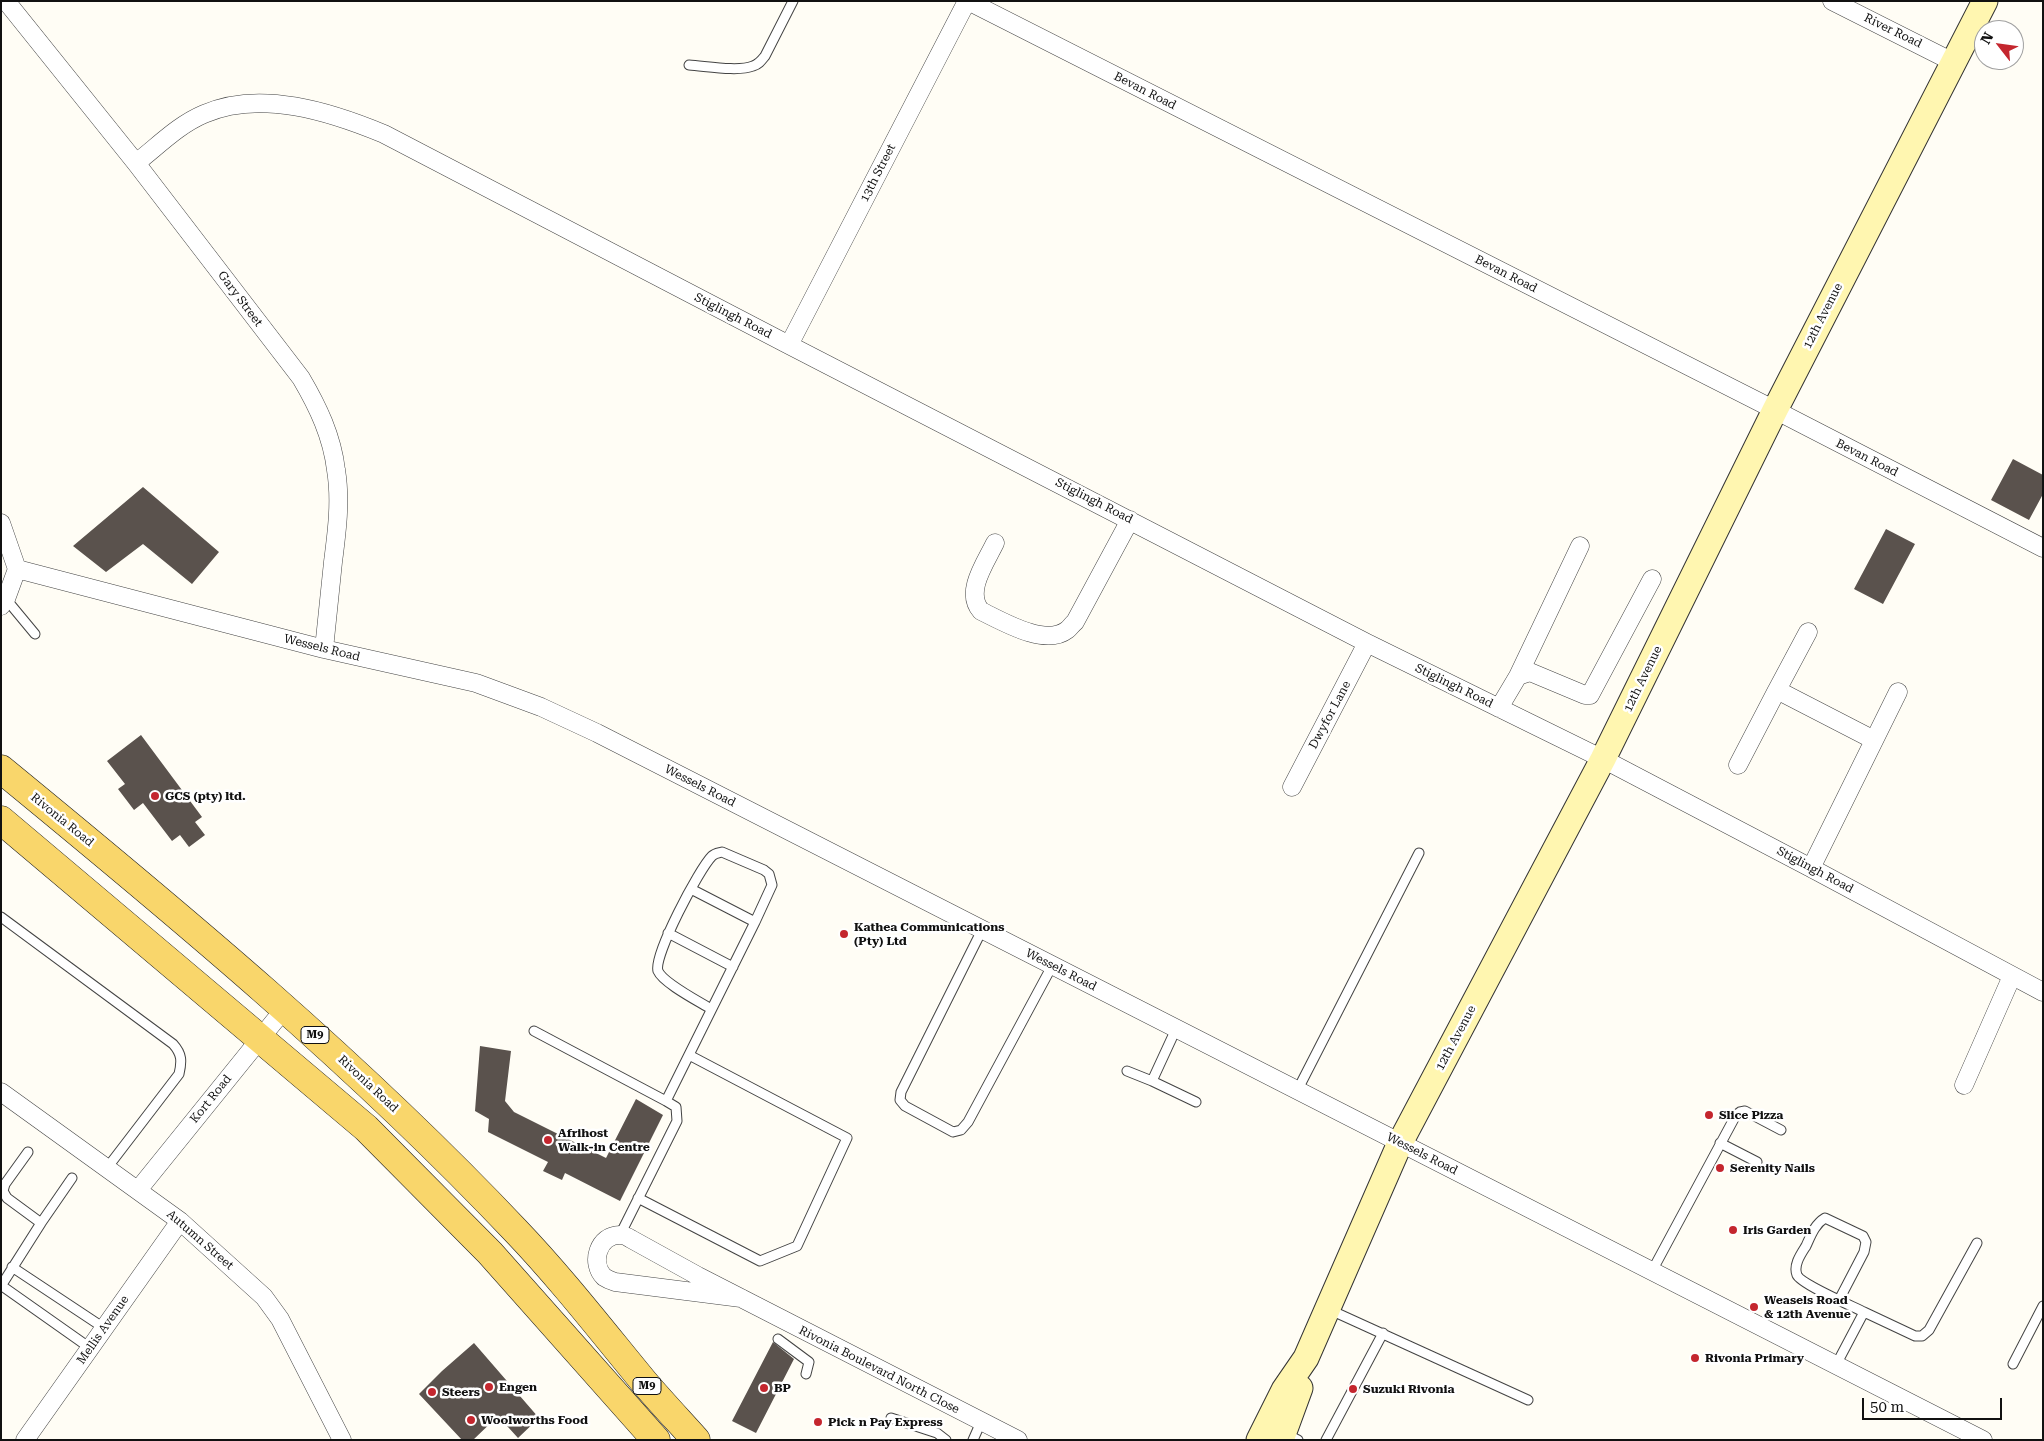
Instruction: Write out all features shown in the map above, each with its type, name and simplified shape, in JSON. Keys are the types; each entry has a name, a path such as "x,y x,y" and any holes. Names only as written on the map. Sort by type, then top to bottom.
{"main road":[{"name":"12th Avenue","path":"1259,1440 1284,1390 1306,1358 1400,1144 1603,759 1775,410 1985,1"},
{"name":"Rivonia Road","path":"1,770 116,864 285,1008 375,1089 516,1231 696,1440"},
{"name":"M9","path":"1,820 366,1128 490,1254 656,1440"},
{"name":"12th Avenue","path":"1288,1437 1306,1358"}],"street":[{"name":"Gary Street","path":"6,1 136,163 301,378 321,414 329,436 336,470 338,497 324,649"},
{"name":"13th Street","path":"789,345 968,1"},
{"name":"Bevan Road","path":"968,1 2041,545"},
{"name":"River Road","path":"1832,1 1954,62"},
{"name":"Stiglingh Road","path":"136,163 184,124 204,114 227,107 269,103 338,116 384,134 1367,643 1603,759 2043,992"},
{"path":"995,544 976,583 975,599 981,611 1026,632 1056,634 1066,631 1075,622 1130,520"},
{"path":"1,523 17,569 4,603"},
{"path":"1499,708 1518,676 1580,546"},
{"name":"Wessels Road","path":"17,569 324,649 476,683 540,707 597,733 1983,1440"},
{"path":"1518,676 1530,672 1585,695 1590,695 1652,578"},
{"path":"1738,765 1808,632"},
{"name":"Dwyfor Lane","path":"1292,787 1367,643"},
{"path":"1778,690 1874,740"},
{"path":"1810,868 1898,692"},
{"path":"1964,1085 2012,976"},
{"name":"Kort Road","path":"138,1190 285,1008"},
{"name":"Autumn Street","path":"1,1092 180,1221 258,1290 272,1306 342,1440"},
{"name":"Mellis Avenue","path":"25,1440 180,1221"},
{"name":"Rivonia Boulevard North Close","path":"741,1298 615,1282 604,1277 597,1261 598,1250 604,1241 620,1235 631,1238 741,1298 1012,1438"}],"lane":[{"path":"689,65 736,68 752,67 760,63 793,1"},
{"path":"4,603 35,634"},
{"path":"666,1101 772,885 769,874 764,870 722,852 708,861 691,889 668,933 658,963 658,970 661,976 711,1009"},
{"path":"1297,1091 1419,853"},
{"path":"691,889 755,922"},
{"path":"1,917 165,1038 179,1051 182,1063 180,1074 107,1168"},
{"path":"982,930 901,1092 900,1100 905,1106 953,1132 961,1130 968,1122 1052,966"},
{"path":"668,933 733,967"},
{"path":"1152,1081 1176,1029"},
{"path":"534,1031 676,1108 677,1120 620,1235"},
{"path":"638,1198 760,1261 797,1246 847,1138 689,1055"},
{"path":"1127,1071 1196,1102"},
{"path":"1652,1271 1736,1115 1740,1112 1745,1112 1782,1130"},
{"path":"1720,1143 1757,1162"},
{"path":"28,1152 5,1184 3,1191 6,1198 41,1223"},
{"path":"72,1178 1,1286 90,1348"},
{"path":"1839,1300 1864,1252 1866,1242 1863,1236 1825,1218 1818,1222 1796,1264 1796,1274 1801,1281 1839,1300 1915,1336 1922,1336 1930,1330 1977,1243"},
{"path":"12,1267 104,1328"},
{"path":"2013,1364 2043,1306"},
{"path":"1328,1309 1357,1324 1383,1333 1528,1400"},
{"path":"1836,1365 1864,1312"},
{"path":"1326,1440 1383,1333"},
{"path":"778,1339 809,1362 806,1374"},
{"path":"891,1418 937,1433 946,1440"},
{"path":"973,1440 982,1422"}],"building":[{"path":"2013,459 2043,475 2043,494 2029,520 1991,500"},
{"path":"143,487 219,552 192,584 143,544 106,572 73,546"},
{"path":"1886,529 1915,544 1883,604 1854,589"},
{"name":"GCS (pty) ltd.","path":"141,735 202,817 195,822 205,835 189,847 180,835 172,841 143,803 134,810 118,789 125,784 107,761"},
{"path":"480,1046 511,1051 505,1101 514,1112 606,1158 636,1099 663,1115 620,1201 565,1173 562,1180 543,1171 548,1162 488,1132 489,1119 475,1111"},
{"path":"773,1342 794,1359 756,1433 732,1421"},
{"path":"474,1343 539,1418 518,1438 498,1416 473,1440 462,1440 419,1394"}],"place":[{"name":"GCS (pty) ltd.","path":"155,796"},
{"name":"Kathea Communications (Pty) Ltd","path":"844,934"},
{"name":"Slice Pizza","path":"1709,1115"},
{"name":"Afrihost Walk-in Centre","path":"548,1140"},
{"name":"Serenity Nails","path":"1720,1168"},
{"name":"Iris Garden","path":"1733,1230"},
{"name":"Weasels Road & 12th Avenue","path":"1754,1307"},
{"name":"Rivonia Primary","path":"1695,1358"},
{"name":"Engen","path":"489,1387"},
{"name":"BP","path":"764,1388"},
{"name":"Suzuki Rivonia","path":"1353,1389"},
{"name":"Steers","path":"432,1392"},
{"name":"Woolworths Food","path":"471,1420"},
{"name":"Pick n Pay Express","path":"818,1422"}]}
